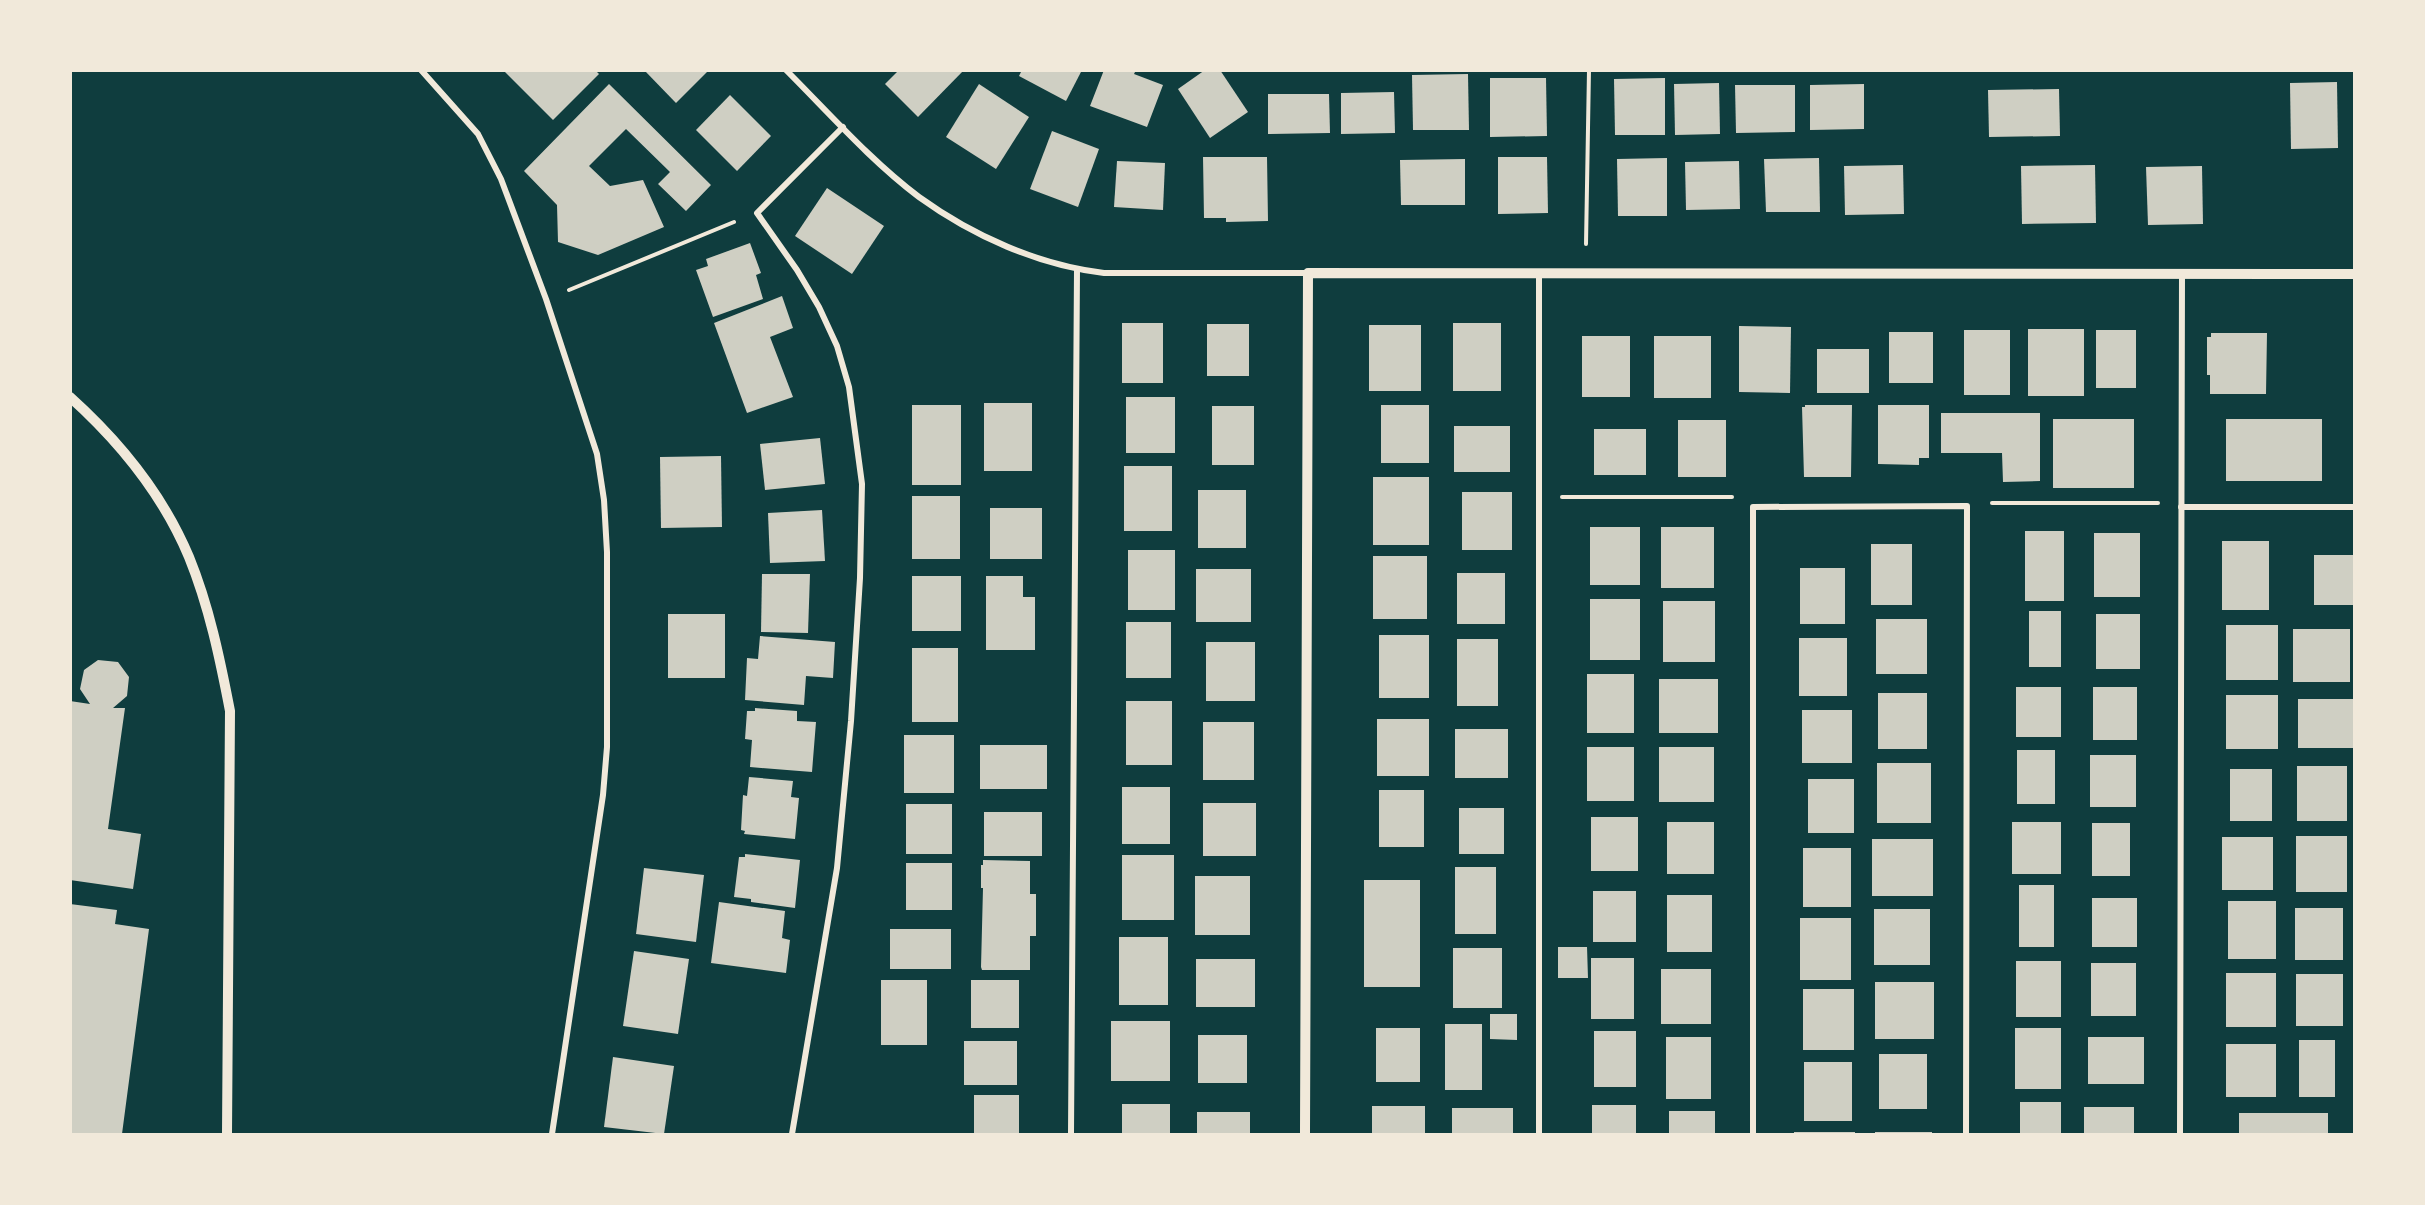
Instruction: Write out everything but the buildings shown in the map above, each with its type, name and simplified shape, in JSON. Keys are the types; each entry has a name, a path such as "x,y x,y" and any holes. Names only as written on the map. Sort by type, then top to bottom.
{"street":[{"path":"421,70 478,134 501,179 546,299 597,454 604,500 607,552 607,747 603,795 552,1134"},
{"path":"786,70 843,128 919,196 954,220 996,242 1077,270 1104,273 2355,274"},
{"path":"792,1134 837,868 851,721 860,590 862,484 849,387 837,346 797,270 757,213 843,128"},
{"path":"1071,1134 1077,270"},
{"path":"1539,272 1539,1134"},
{"path":"1305,1134 1308,273"},
{"path":"2180,1134 2182,274"},
{"path":"70,397 116,441 153,491 189,557 216,642 230,711 227,1134"},
{"path":"2181,505 2355,507"},
{"path":"1753,1134 1753,507 1967,506 1966,1134"}],"path":[{"path":"1586,244 1589,70"},
{"path":"546,299 757,213"},
{"path":"1540,497 1740,497 1753,507"},
{"path":"1967,506 1982,503 2181,505"}]}
